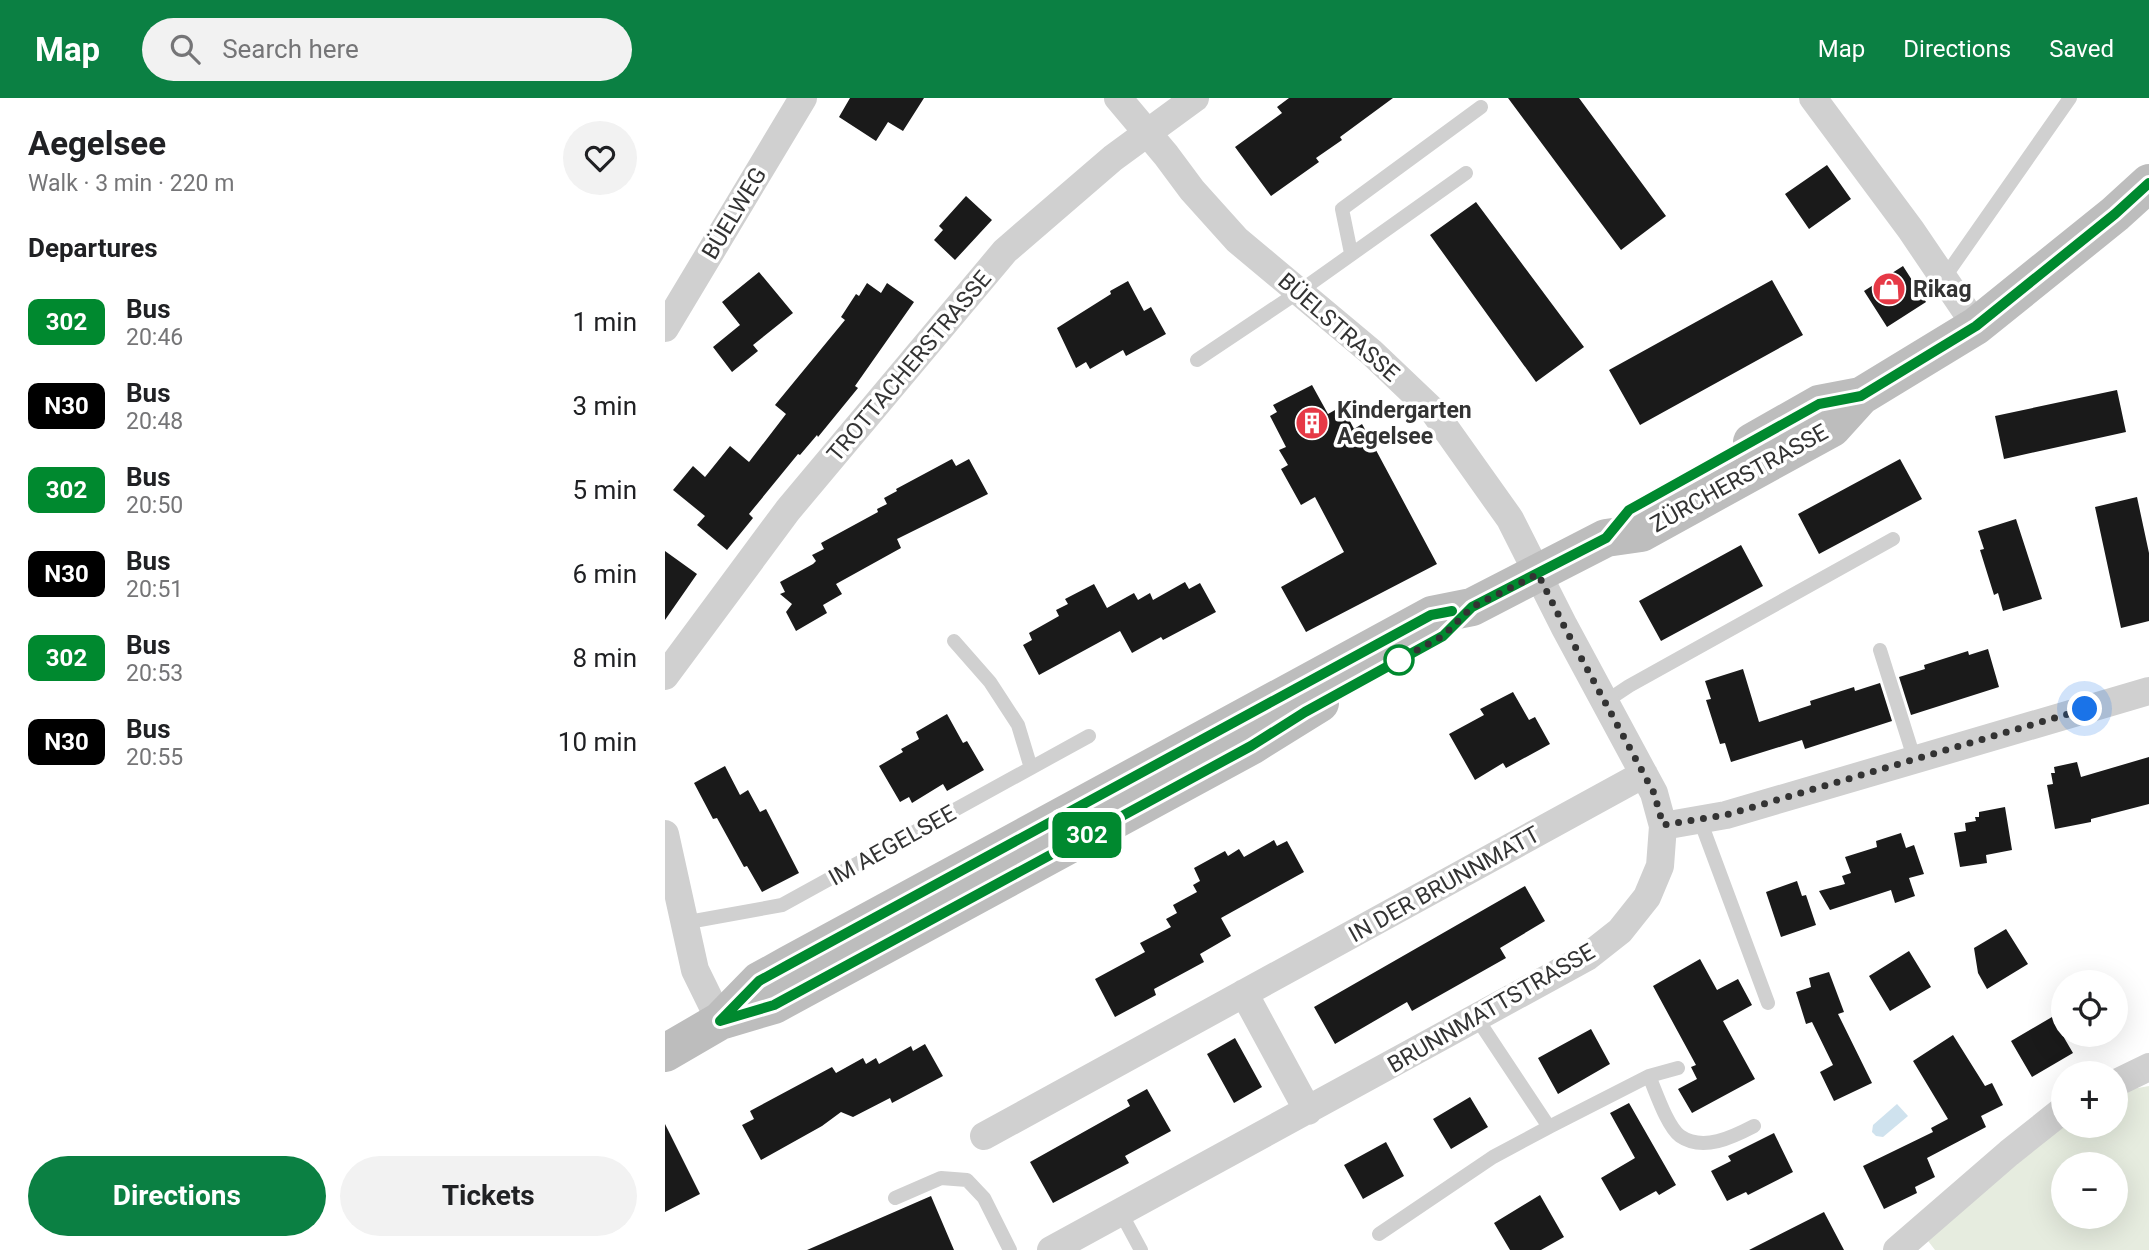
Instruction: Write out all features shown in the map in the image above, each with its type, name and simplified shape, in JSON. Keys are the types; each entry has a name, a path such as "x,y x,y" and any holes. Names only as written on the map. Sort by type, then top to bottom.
{"main road":[{"name":"ZÜRCHERSTRASSE","path":"665,1053 720,1021 759,981 1431,615 1472,607 1606,538 1641,533 1832,428 1861,396 1976,326 2115,214 2149,183"}],"street":[{"name":"BÜELWEG","path":"665,328 803,98"},
{"name":"BÜELSTRASSE","path":"1118,98 1192,190 1237,240 1371,352 1434,412 1510,519 1538,574"},
{"name":"TROTTACHERSTRASSE","path":"665,676 788,510 1005,251 1113,158 1195,98"},
{"path":"1813,98 1911,230 1976,326"},
{"name":"BRUNNMATTSTRASSE","path":"1051,1250 1587,957 1620,931 1647,897 1660,866 1663,825 1654,793 1538,574"},
{"path":"1663,825 1726,815 2149,691"},
{"name":"IN DER BRUNNMATT","path":"984,1136 1644,774"},
{"path":"665,834 695,970 720,1021"},
{"path":"1244,993 1308,1111"},
{"path":"2128,1077 2149,1067"},
{"path":"1897,1250 2051,1120"}],"lane":[{"path":"1944,278 2070,98"},
{"path":"1351,253 1342,209 1481,107"},
{"path":"1197,360 1300,291 1466,173"},
{"path":"1605,702 1893,539"},
{"path":"954,641 990,682 1018,725 1031,768"},
{"path":"1880,650 1915,761"},
{"name":"IM AEGELSEE","path":"683,923 782,905 1089,736"},
{"path":"1700,820 1768,1003"},
{"path":"1476,1017 1549,1127"},
{"path":"1379,1234 1493,1157 1649,1076 1678,1068"},
{"path":"1649,1076 1670,1122 1680,1136 1700,1143 1719,1141 1729,1139 1754,1126"},
{"path":"895,1198 940,1178 967,1180 984,1198 1010,1250"},
{"path":"1121,1213 1141,1250"}],"shaded area":[{"path":"2149,1086 2149,1250 1935,1250 1925,1237 2051,1135 2051,1138 2128,1138 2128,1090"}],"water":[{"path":"1897,1104 1908,1116 1883,1137 1876,1136 1872,1132 1873,1125"}],"building":[{"path":"850,98 924,98 903,131 888,122 876,141 839,117"},
{"path":"1289,98 1393,98 1340,137 1342,140 1316,158 1319,162 1271,196 1235,147 1282,113 1277,107"},
{"path":"1508,98 1579,98 1666,216 1621,250"},
{"path":"1827,165 1851,199 1809,229 1785,194"},
{"path":"966,196 992,220 955,260 934,240 943,230 939,226"},
{"path":"1476,202 1584,347 1536,382 1430,235"},
{"path":"1903,266 1926,302 1887,327 1864,291"},
{"path":"759,272 793,313 753,345 758,351 732,372 713,347 740,325 722,302"},
{"path":"1772,280 1803,335 1640,425 1609,370"},
{"path":"1128,281 1144,311 1151,307 1166,334 1126,356 1123,350 1090,369 1086,362 1076,368 1057,328"},
{"path":"867,283 881,293 887,283 914,302 855,386 858,388 818,437 817,435 800,455 798,454 749,514 753,518 727,550 697,525 705,516 673,490 693,466 705,477 730,446 749,462 786,414 775,405 845,320 841,317"},
{"path":"1312,385 1328,414 1342,406 1354,429 1362,424 1437,564 1306,632 1281,587 1344,552 1315,497 1301,505 1281,469 1288,465 1279,450 1286,447 1270,416 1277,412 1273,405"},
{"path":"2117,390 2126,432 2004,459 1995,416"},
{"path":"952,459 956,466 969,459 988,494 897,539 901,548 836,584 842,594 823,605 827,613 796,631 786,612 792,604 780,594 785,592 780,582 813,564 816,561 812,555 824,549 821,543 878,512 877,509 887,504 884,498 897,491 896,489"},
{"path":"1900,459 1922,499 1819,554 1798,514"},
{"path":"2137,497 2149,553 2149,621 2121,628 2095,507"},
{"path":"2016,519 2042,599 2003,611 1998,593 1994,595 1980,550 1984,549 1978,531"},
{"path":"1741,545 1763,586 1661,641 1639,601"},
{"path":"665,551 697,574 665,620"},
{"path":"1185,582 1189,589 1200,583 1216,612 1132,653 1120,631 1039,675 1023,645 1032,640 1029,633 1059,616 1056,610 1068,604 1065,599 1094,584 1107,608 1134,593 1138,600 1150,593 1153,600"},
{"path":"1988,649 1999,687 1911,715 1899,677 1925,669 1924,665 1968,651 1969,655"},
{"path":"1743,669 1759,722 1811,705 1810,701 1854,687 1855,691 1880,683 1892,721 1805,749 1802,740 1731,762 1725,743 1720,744 1706,700 1711,699 1705,681"},
{"path":"1513,692 1529,720 1535,717 1550,744 1506,768 1503,763 1475,780 1449,734 1484,715 1480,709"},
{"path":"947,714 963,743 967,741 984,770 947,791 943,784 912,803 909,797 900,802 879,766 919,739 916,732"},
{"path":"2149,757 2149,804 2091,819 2091,822 2055,829 2047,785 2053,784 2051,773 2055,773 2054,767 2077,762 2081,777"},
{"path":"725,766 740,795 748,790 760,812 766,809 799,873 762,892 747,866 744,867 717,818 713,819 694,783"},
{"path":"2005,807 2012,850 1986,855 1987,863 1960,867 1954,833 1966,831 1965,823 1976,821 1975,817 1979,817 1979,812"},
{"path":"1901,833 1906,848 1914,845 1924,874 1909,878 1915,896 1895,903 1891,890 1830,910 1819,891 1845,884 1842,876 1851,873 1845,857 1877,847 1876,841"},
{"path":"1274,840 1277,846 1287,841 1304,872 1221,918 1231,936 1200,954 1204,962 1154,989 1156,995 1115,1017 1095,979 1145,952 1140,943 1171,927 1166,919 1177,913 1173,905 1197,892 1193,885 1200,881 1194,868 1225,851 1228,856 1239,849 1244,857"},
{"path":"1797,881 1802,896 1806,895 1816,925 1781,937 1766,892"},
{"path":"1525,886 1545,921 1500,948 1506,958 1412,1011 1407,1002 1335,1044 1314,1007"},
{"path":"2006,929 2028,964 1987,989 1978,973 1974,948"},
{"path":"1909,951 1931,987 1890,1011 1869,976"},
{"path":"1700,959 1717,990 1738,979 1752,1005 1723,1021 1755,1079 1692,1113 1678,1089 1697,1079 1691,1067 1696,1065 1653,986"},
{"path":"1829,972 1844,1012 1838,1014 1872,1083 1834,1101 1820,1072 1833,1065 1812,1022 1806,1024 1796,992 1811,987 1809,978"},
{"path":"2051,1018 2051,1047 2070,1047 2073,1053 2059,1061 2051,1061 2051,1066 2032,1077 2011,1041"},
{"path":"1591,1029 1610,1064 1558,1094 1538,1058"},
{"path":"1953,1035 1985,1086 1992,1083 2003,1105 1981,1116 1986,1127 1927,1158 1935,1177 1915,1187 1917,1193 1884,1209 1863,1166 1933,1132 1931,1128 1948,1119 1913,1061"},
{"path":"1235,1038 1262,1087 1234,1103 1207,1054"},
{"path":"925,1044 943,1076 892,1103 890,1098 853,1117 841,1112 822,1126 761,1160 742,1125 754,1119 750,1111 832,1067 836,1073 863,1058 866,1064 876,1058 879,1064 911,1046 913,1051"},
{"path":"1147,1089 1171,1131 1125,1156 1129,1163 1053,1203 1030,1162 1130,1106 1127,1100"},
{"path":"1470,1097 1488,1127 1451,1149 1433,1119"},
{"path":"1629,1103 1676,1185 1659,1195 1656,1191 1620,1211 1601,1178 1635,1158 1610,1113"},
{"path":"665,1124 700,1194 665,1212"},
{"path":"1774,1133 1793,1172 1748,1195 1746,1192 1727,1201 1711,1171 1731,1161 1728,1156"},
{"path":"1386,1142 1404,1176 1363,1199 1344,1165"},
{"path":"1540,1195 1564,1237 1541,1250 1510,1250 1494,1223"},
{"path":"931,1196 954,1250 807,1250"},
{"path":"1824,1212 1844,1250 1749,1250"}],"bus line":[{"name":"302","path":"1452,611 1431,615 759,981 720,1021 774,1005 1228,759 1305,712 1443,636 1472,607 1606,538 1629,510 1680,484 1819,404 1861,396 1976,326 2115,214 2149,183"}],"place":[{"name":"Rikag","path":"1889,289"},
{"name":"Kindergarten Aegelsee","path":"1312,423"}],"route":[{"path":"1399,660 1397,661 1443,636 1472,607 1538,574 1654,793 1663,825 1726,815 2085,709"}]}
